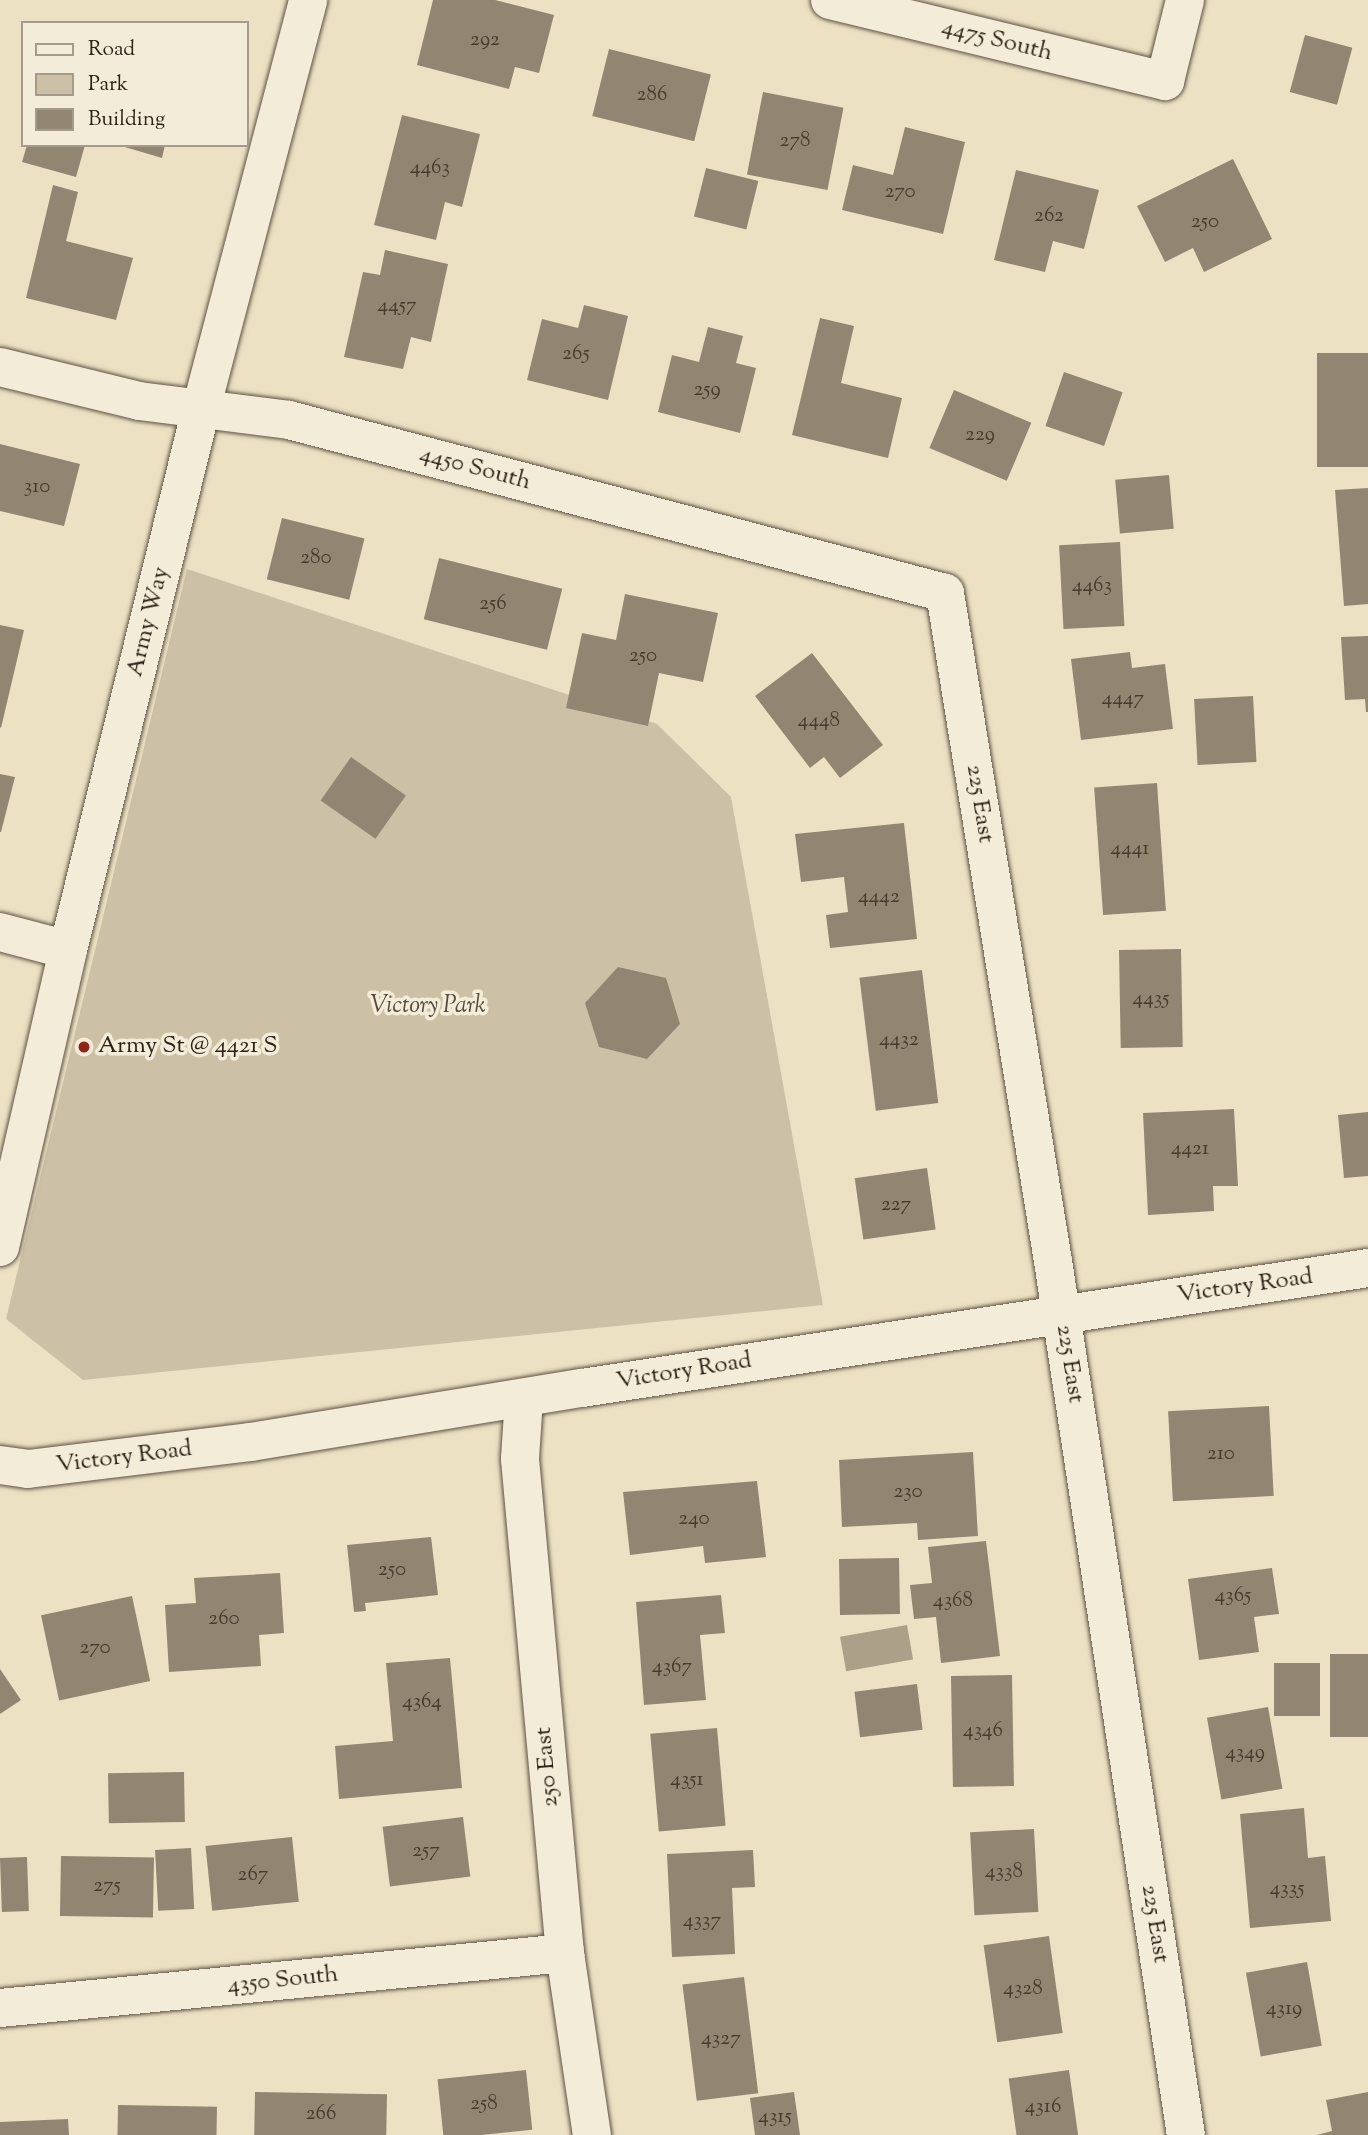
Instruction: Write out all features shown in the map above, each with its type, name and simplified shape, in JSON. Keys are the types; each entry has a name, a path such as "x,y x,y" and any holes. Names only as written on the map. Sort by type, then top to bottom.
{"street":[{"name":"Army Way","path":"0,1247 68,950 201,409 308,0"},
{"name":"4475 South","path":"830,0 1165,81 1185,0"},
{"name":"4450 South","path":"0,367 139,401 289,420 946,593"},
{"name":"225 East","path":"946,593 1061,1314 1186,2135"},
{"path":"0,932 68,950"},
{"name":"Victory Road","path":"0,1465 27,1469 251,1442 1368,1268"},
{"name":"250 East","path":"524,1398 520,1459 565,1954 592,2135"},
{"name":"4350 South","path":"0,2008 565,1954"}],"green space":[{"name":"Victory Park","path":"187,569 657,724 731,797 823,1305 83,1380 6,1319"}],"shaded area":[{"path":"907,1625 913,1659 846,1671 840,1637"}],"building":[{"path":"433,0 495,0 554,15 539,73 515,67 509,89 417,65"},
{"path":"1305,35 1352,48 1337,105 1290,92"},
{"path":"609,49 711,74 694,141 592,116"},
{"path":"763,92 843,108 827,190 747,174"},
{"path":"402,115 480,134 462,207 445,202 436,240 374,225"},
{"path":"905,127 965,142 943,234 842,210 853,165 893,175"},
{"path":"26,147 84,147 76,177 22,162"},
{"path":"125,147 165,147 162,158"},
{"path":"1233,159 1272,239 1204,272 1193,248 1165,262 1137,206"},
{"path":"706,168 758,181 746,230 694,217"},
{"path":"1016,170 1099,190 1084,249 1053,241 1045,272 994,260"},
{"path":"53,185 78,192 66,241 133,258 116,320 26,298"},
{"path":"385,250 448,264 431,342 411,337 403,369 344,357 363,272 380,275"},
{"path":"584,305 628,316 608,400 527,380 542,319 578,328"},
{"path":"820,318 854,326 841,383 902,398 888,458 792,435"},
{"path":"708,327 743,336 736,363 756,368 740,433 658,412 672,355 699,362"},
{"path":"1317,353 1368,353 1368,467 1317,467"},
{"path":"1064,372 1123,392 1104,446 1045,426"},
{"path":"954,390 1031,423 1007,481 929,448"},
{"path":"0,444 80,464 64,526 0,511"},
{"path":"1169,475 1174,529 1120,534 1115,480"},
{"path":"1368,488 1368,604 1344,606 1335,490"},
{"path":"282,518 364,539 349,600 267,579"},
{"path":"1120,542 1124,626 1063,629 1059,545"},
{"path":"439,558 562,589 547,650 424,619"},
{"path":"625,594 718,613 703,682 659,673 648,726 566,708 582,633 616,640"},
{"path":"0,625 24,630 1,728 0,727"},
{"path":"1368,636 1366,712 1365,699 1345,700 1341,637"},
{"path":"1130,652 1132,668 1165,664 1173,729 1081,740 1071,659"},
{"path":"812,653 883,745 840,778 824,757 810,768 755,696"},
{"path":"1253,696 1256,762 1198,765 1194,699"},
{"path":"351,757 406,795 375,839 321,800"},
{"path":"0,774 15,777 1,832 0,832"},
{"path":"1157,783 1166,911 1103,915 1094,787"},
{"path":"904,823 917,939 830,948 826,915 848,912 844,877 801,882 795,834"},
{"path":"1181,949 1183,1047 1121,1048 1119,950"},
{"path":"618,967 666,978 680,1024 647,1059 599,1047 585,1003"},
{"path":"922,970 938,1103 876,1111 859,978"},
{"path":"1234,1109 1238,1186 1213,1186 1214,1211 1148,1215 1143,1113"},
{"path":"1368,1112 1368,1176 1344,1178 1338,1115"},
{"path":"927,1168 936,1229 863,1240 855,1178"},
{"path":"1269,1406 1274,1496 1173,1501 1168,1411"},
{"path":"973,1452 978,1536 918,1540 917,1523 842,1527 839,1460"},
{"path":"757,1481 766,1557 705,1563 703,1546 630,1555 623,1492"},
{"path":"431,1537 438,1595 365,1603 366,1611 354,1612 347,1545"},
{"path":"986,1541 1000,1656 941,1663 936,1617 914,1619 910,1585 932,1583 928,1547"},
{"path":"899,1558 900,1614 840,1615 839,1559"},
{"path":"1272,1568 1279,1614 1254,1617 1259,1652 1199,1660 1188,1579"},
{"path":"280,1573 284,1633 259,1635 261,1666 169,1672 165,1605 196,1603 194,1578"},
{"path":"721,1595 725,1633 700,1635 706,1700 644,1705 636,1602"},
{"path":"132,1596 150,1681 59,1700 41,1615"},
{"path":"1330,1654 1368,1654 1368,1737 1330,1737"},
{"path":"450,1658 462,1788 339,1799 335,1746 393,1741 386,1663"},
{"path":"1274,1663 1320,1663 1320,1716 1274,1716"},
{"path":"0,1669 21,1700 0,1714"},
{"path":"1012,1675 1014,1786 953,1787 951,1676"},
{"path":"917,1684 923,1730 860,1737 854,1692"},
{"path":"1268,1707 1282,1789 1221,1800 1207,1718"},
{"path":"717,1728 726,1826 659,1831 650,1734"},
{"path":"184,1772 185,1822 109,1823 108,1773"},
{"path":"1304,1808 1308,1858 1325,1856 1331,1921 1250,1928 1240,1814"},
{"path":"463,1817 470,1877 390,1886 383,1827"},
{"path":"1034,1829 1038,1912 974,1915 970,1832"},
{"path":"292,1837 299,1902 212,1911 205,1846"},
{"path":"191,1848 194,1909 158,1911 155,1850"},
{"path":"753,1850 755,1887 732,1888 735,1954 672,1957 667,1854"},
{"path":"61,1856 154,1858 153,1918 60,1916"},
{"path":"27,1857 29,1911 2,1912 0,1858"},
{"path":"1049,1936 1063,2033 997,2042 984,1945"},
{"path":"1307,1962 1322,2046 1261,2056 1246,1973"},
{"path":"744,1977 758,2093 697,2101 682,1985"},
{"path":"526,2070 532,2130 482,2135 443,2135 437,2079"},
{"path":"1069,2070 1078,2135 1017,2135 1009,2078"},
{"path":"255,2092 387,2094 386,2135 254,2135"},
{"path":"794,2092 800,2135 755,2135 750,2098"},
{"path":"1368,2092 1368,2135 1317,2135 1332,2131 1326,2100"},
{"path":"118,2105 217,2107 216,2135 117,2135"},
{"path":"68,2119 69,2135 0,2135 0,2122"}],"place":[{"name":"Army St @ 4421 S","path":"84,1047"}]}
